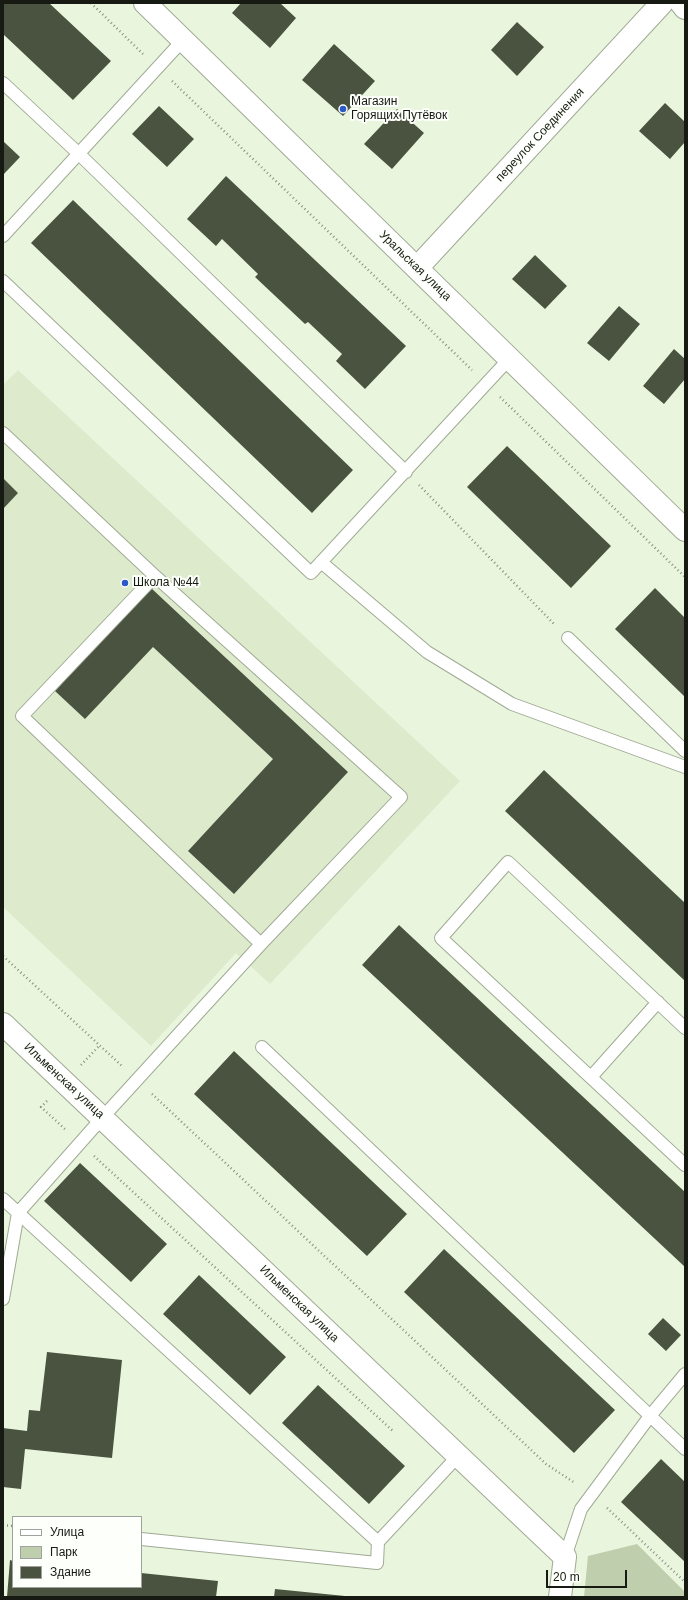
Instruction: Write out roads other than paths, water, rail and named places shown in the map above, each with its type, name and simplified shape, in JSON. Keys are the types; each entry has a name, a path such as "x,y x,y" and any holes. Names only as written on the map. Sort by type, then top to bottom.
{"street":[{"name":"Уральская улица","path":"145,3 685,530"},
{"name":"переулок Соединения","path":"417,268 662,3"},
{"path":"681,3 685,8"},
{"name":"Ильменская улица","path":"3,1024 565,1557"},
{"path":"560,1597 565,1557"}],"lane":[{"path":"3,236 183,40"},
{"path":"3,83 78,153 406,472"},
{"path":"3,281 311,573 510,358"},
{"path":"3,433 155,576 401,797 261,944 18,1213 3,1299"},
{"path":"321,562 427,652 512,704 685,767"},
{"path":"155,576 22,716 261,944"},
{"path":"568,638 685,751"},
{"path":"685,1028 508,862 441,938 685,1165"},
{"path":"591,1077 658,1002"},
{"path":"262,1047 685,1449"},
{"path":"3,1199 378,1542"},
{"path":"565,1557 581,1509 650,1416 685,1374"},
{"path":"142,1539 377,1563 378,1542 458,1456"}],"place":[{"name":"Магазин Горящих Путёвок","path":"343,109"},
{"name":"Школа №44","path":"125,583"}]}
